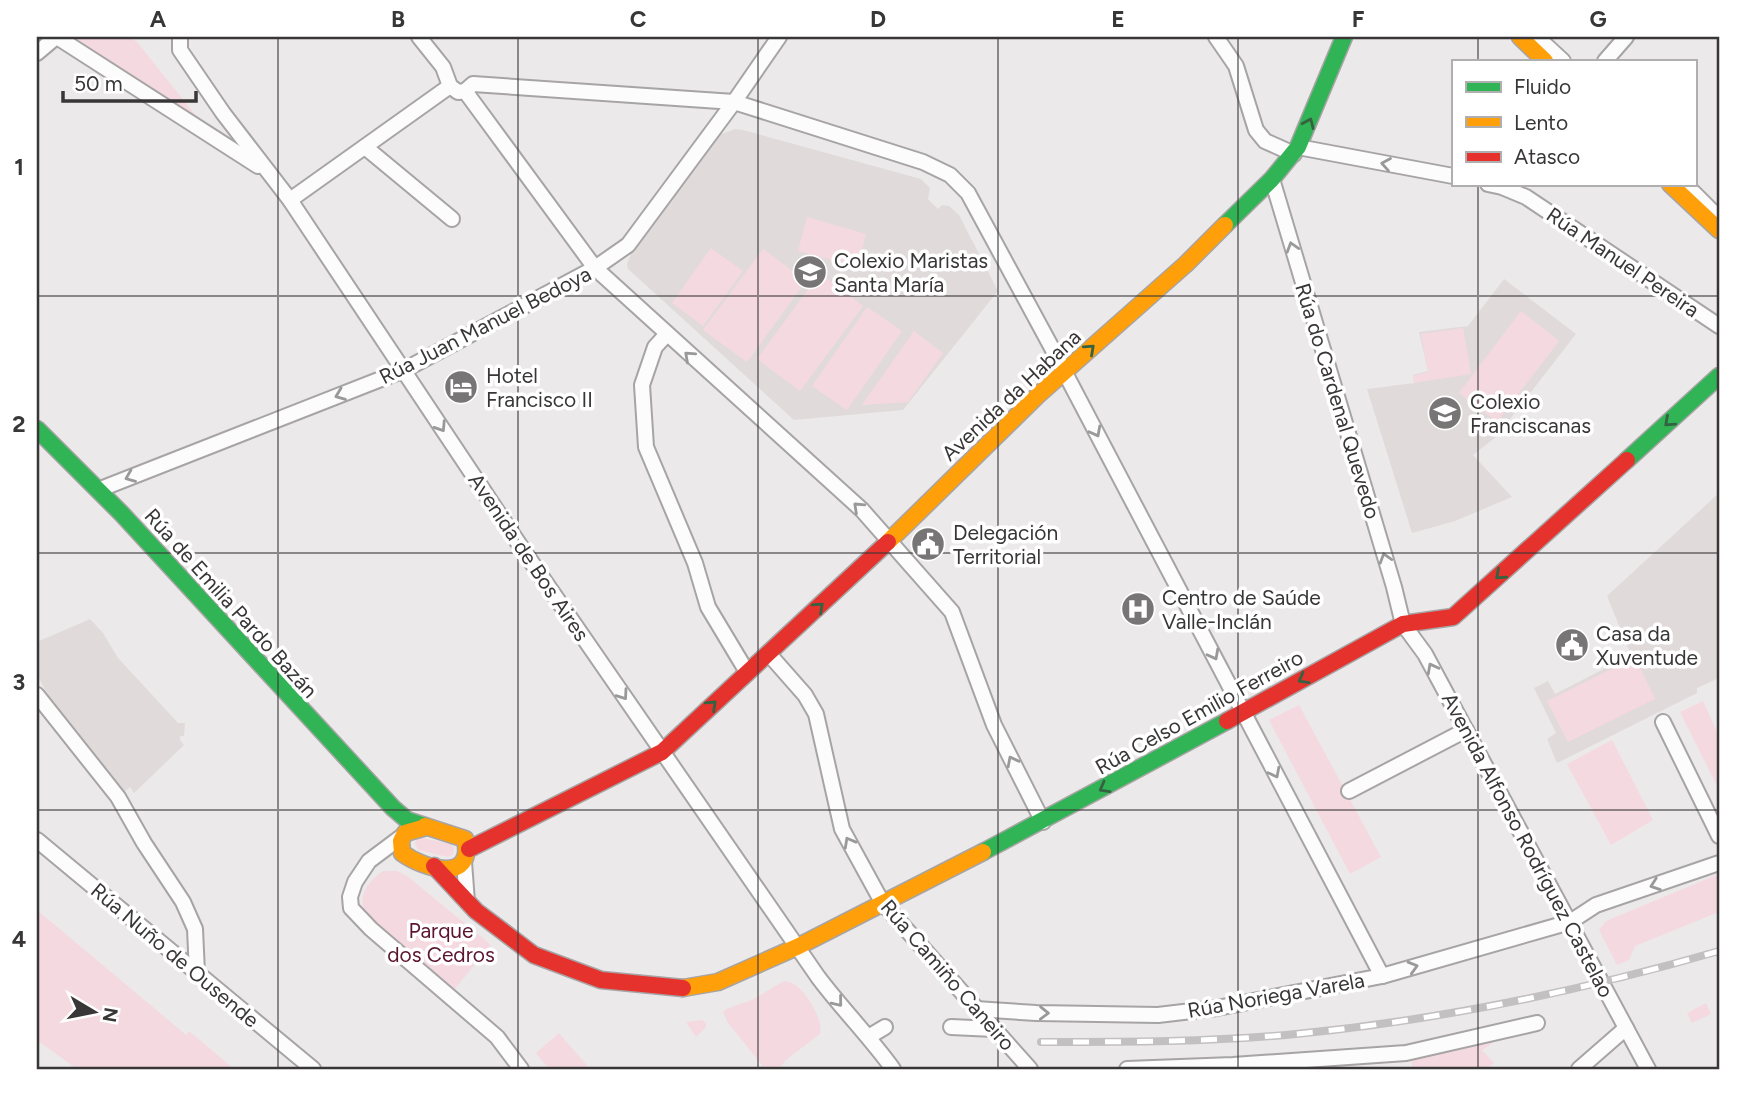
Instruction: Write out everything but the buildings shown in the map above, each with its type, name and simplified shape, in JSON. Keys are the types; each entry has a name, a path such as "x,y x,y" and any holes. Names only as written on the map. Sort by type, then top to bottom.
{"street":[{"path":"37,53 57,37 268,172"},
{"name":"Avenida de Bos Aires","path":"180,37 180,50 290,200 521,547 662,752 839,1005 870,1036 893,1069"},
{"path":"419,37 443,67 450,86 458,92 465,91 473,84 734,102 923,162 950,175 968,193 1065,372 1382,976"},
{"name":"Rúa Juan Manuel Bedoya","path":"98,490 404,370 595,268 628,245 779,37"},
{"path":"1216,37 1236,66 1256,131 1265,141 1296,150 1452,176"},
{"name":"Avenida da Habana","path":"466,850 662,752 891,540 1065,372 1186,264 1272,179 1296,150 1345,37"},
{"path":"1520,37 1544,60"},
{"path":"1537,37 1562,60"},
{"path":"1606,60 1626,37"},
{"path":"290,200 450,86"},
{"path":"465,91 595,268 862,510 952,612 994,725 1043,821"},
{"path":"365,146 452,219"},
{"name":"Rúa do Cardenal Quevedo","path":"1272,179 1403,625"},
{"name":"Rúa Manuel Pereira","path":"1494,186 1526,197 1719,326"},
{"path":"1672,186 1719,230"},
{"path":"1687,186 1719,218"},
{"path":"666,335 655,347 642,385 646,447 695,563 708,607 747,672"},
{"name":"Rúa Celso Emilio Ferreiro","path":"434,866 467,902 534,956 601,980 688,989 718,982 799,946 1043,821 1403,625 1453,618 1719,376"},
{"name":"Rúa de Emilia Pardo Bazán","path":"37,429 98,490 393,808 408,820 466,850"},
{"name":"Avenida Alfonso Rodríguez Castelao","path":"1403,625 1425,654 1648,1069"},
{"name":"Rúa Camiño Caneiro","path":"768,653 805,695 816,714 842,829 882,902 1030,1069"},
{"path":"37,695 118,797 144,843 183,902 195,929 197,974"},
{"path":"1663,722 1719,836"},
{"path":"1349,791 1466,730"},
{"name":"Rúa de Emilia Pardo Bazán","path":"393,808 403,834 400,848 408,859"},
{"name":"Rúa de Emilia Pardo Bazán","path":"403,834 412,827 426,827"},
{"path":"403,834 369,861 355,882 350,897 351,908 358,917 497,1037 521,1069"},
{"name":"Rúa Nuño de Ousende","path":"37,841 307,1067"},
{"path":"369,861 408,859 454,870 466,850"},
{"path":"466,850 467,902"},
{"name":"Rúa Noriega Varela","path":"976,1009 1158,1015 1217,1008 1382,976 1570,922 1596,905 1719,863"},
{"path":"1127,1069 1406,1053 1537,1023"},
{"path":"870,1036 885,1027"},
{"path":"951,1027 993,1029"},
{"path":"1578,1069 1626,1028"}],"shaded area":[{"name":"Colexio Maristas Santa María","path":"735,129 921,179 930,188 928,199 938,209 942,205 949,206 959,215 998,291 903,410 794,420 628,269 632,251 719,135"},
{"name":"Colexio Franciscanas","path":"1504,279 1576,334 1496,437 1473,455 1512,497 1455,521 1412,533 1367,389 1414,383 1413,375 1428,371 1419,332 1468,326"},
{"path":"1719,493 1719,678 1697,688 1697,693 1557,763 1547,739 1556,733 1534,688 1548,681 1555,694 1631,655 1607,596"},
{"path":"90,619 103,633 118,658 178,723 185,723 184,736 180,736 184,745 134,793 130,787 124,792 54,708 37,674 37,642"}],"green space":[{"path":"70,37 129,37 137,42 205,127"},
{"path":"807,217 866,234 858,267 798,251"},
{"path":"711,248 743,271 703,326 672,303"},
{"path":"763,249 806,281 747,362 703,330"},
{"path":"820,273 863,306 800,391 757,359"},
{"path":"867,307 902,331 847,410 812,386"},
{"path":"1521,311 1559,341 1497,422 1459,393"},
{"path":"1463,328 1471,374 1414,383 1413,376 1428,372 1421,334"},
{"path":"914,331 943,353 908,402 862,405"},
{"path":"1635,657 1655,699 1568,742 1547,701"},
{"path":"1703,701 1719,736 1719,790 1680,712"},
{"path":"1299,705 1381,857 1350,874 1269,720"},
{"path":"1612,740 1653,820 1611,845 1567,764"},
{"path":"422,838 451,844 454,848 453,854 448,857 418,850 415,843"},
{"name":"Parque dos Cedros","path":"383,871 397,871 407,876 491,945 453,991 366,914 363,895"},
{"path":"1719,874 1719,912 1635,946 1629,960 1617,965 1599,930 1606,921"},
{"path":"37,910 186,1035 189,1031 234,1069 77,1069 37,1040"},
{"path":"784,981 791,982 810,1001 818,1019 820,1034 786,1060 779,1069 759,1069 762,1065 728,1023 723,1012 752,1000"},
{"path":"1706,1003 1711,1014 1692,1023 1687,1013"},
{"path":"702,1020 706,1027 696,1037 686,1022"},
{"path":"559,1033 590,1069 549,1069 536,1053"},
{"path":"1506,1034 1482,1050 1494,1063 1487,1069 1412,1069 1411,1054"}],"railway":[{"path":"1041,1042 1232,1039 1403,1021 1562,991 1719,951"}],"traffic: fast":[{"path":"1225,225 1272,179 1298,147 1344,37"},
{"path":"1627,460 1719,376"},
{"path":"37,429 122,514 393,808 407,820 425,826"},
{"path":"983,852 1227,721"}],"traffic: slow":[{"path":"1520,37 1544,60"},
{"path":"1672,186 1719,230"},
{"path":"888,542 1037,396 1186,264 1225,225"},
{"path":"425,826 465,839 466,853 462,862 446,869 423,864 402,853 401,841 405,833 426,827"},
{"path":"683,988 718,982 799,946 983,852"}],"traffic: jam":[{"path":"1227,721 1403,624 1453,617 1627,460"},
{"path":"469,849 662,752 888,542"},
{"path":"434,866 476,911 534,955 601,980 683,988"}],"place":[{"name":"Colexio Maristas Santa María","path":"810,272"},
{"name":"Hotel Francisco II","path":"461,387"},
{"name":"Colexio Franciscanas","path":"1445,413"},
{"name":"Delegación Territorial","path":"928,544"},
{"name":"Centro de Saúde Valle-Inclán","path":"1138,609"},
{"name":"Casa da Xuventude","path":"1572,645"}]}
